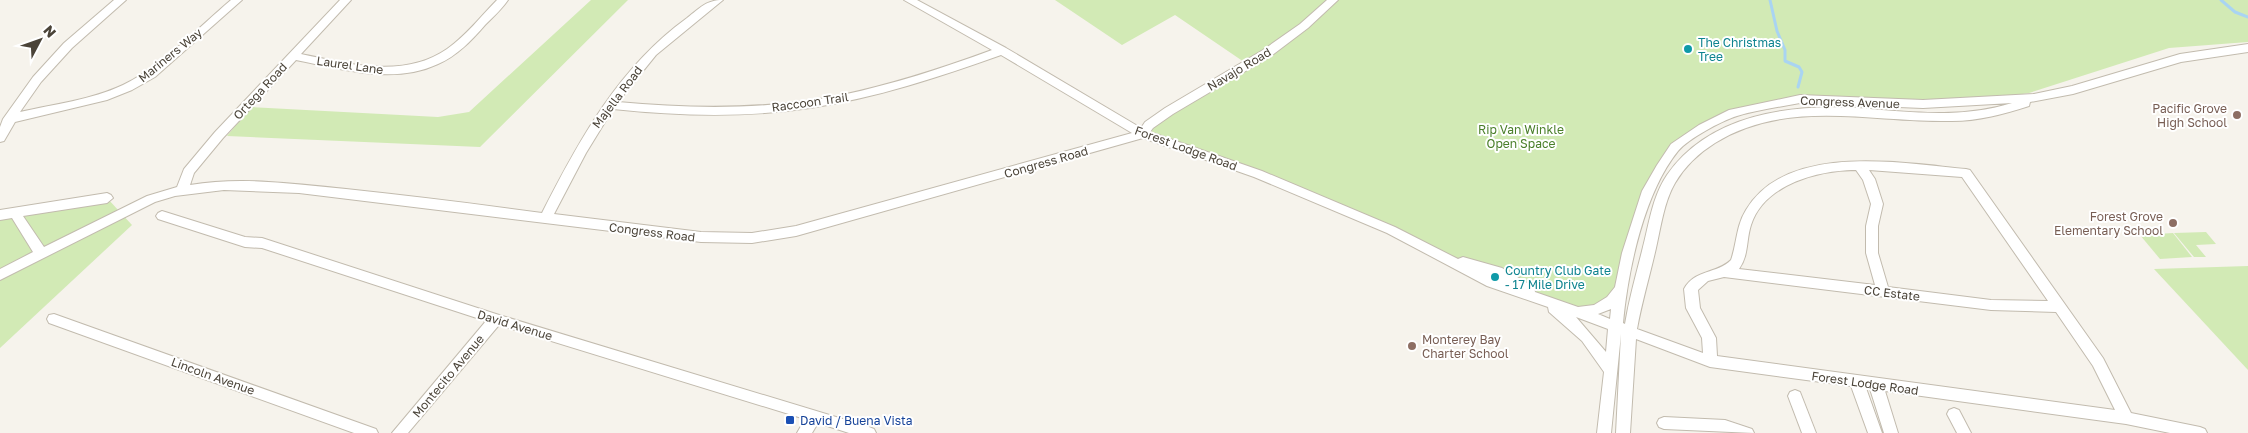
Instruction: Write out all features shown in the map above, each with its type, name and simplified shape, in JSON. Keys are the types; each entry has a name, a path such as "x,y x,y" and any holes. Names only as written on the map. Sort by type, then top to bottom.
{"street":[{"path":"0,138 9,120 47,66 121,0"},
{"name":"Mariners Way","path":"9,120 107,96 128,88 151,74 237,0"},
{"name":"Ortega Road","path":"183,189 188,172 343,0"},
{"name":"Laurel Lane","path":"292,56 369,69 390,70 420,66 452,51 503,0"},
{"name":"Majella Road","path":"545,218 584,143 653,51 684,24 718,0"},
{"name":"Forest Lodge Road","path":"909,0 1002,51 1143,134 1258,174 1391,230 1492,282 1710,360 1876,385 2126,418 2200,433"},
{"name":"Navajo Road","path":"1143,134 1149,125 1169,111 1293,34 1333,0"},
{"name":"Congress Avenue","path":"1604,433 1621,287 1628,253 1648,191 1675,147 1723,117 1751,108 1800,99 1923,104 2034,98 2073,90 2180,58 2248,48"},
{"name":"Raccoon Trail","path":"611,105 701,111 752,110 811,104 882,89 1002,51"},
{"name":"Congress Avenue","path":"1623,433 1631,332 1660,204 1671,179 1702,145 1724,132 1754,121 1797,112 1829,111 1949,117 2014,108 2034,98"},
{"name":"Congress Road","path":"0,275 151,199 183,189 202,186 262,185 458,206 701,238 738,239 774,235 864,214 1143,134"},
{"path":"1860,166 1869,179 1878,204 1872,226 1872,253 1883,292"},
{"path":"1710,360 1708,338 1693,308 1691,289 1702,277 1710,273 1725,272 1734,266 1739,258 1743,230 1748,218 1762,198 1773,188 1800,174 1816,170 1860,166 1966,173 2098,362 2126,418"},
{"path":"0,215 107,198"},
{"path":"15,213 41,254"},
{"name":"David Avenue","path":"162,216 245,242 262,243 496,319 869,433"},
{"name":"CC Estate","path":"1725,272 1991,305 2060,307"},
{"path":"1577,312 1595,310 1610,303 1621,287"},
{"path":"1538,298 1565,316 1585,334 1604,359 1611,374"},
{"name":"Lincoln Avenue","path":"54,319 371,433"},
{"name":"Montecito Avenue","path":"399,433 496,319"},
{"path":"1857,382 1875,433"},
{"path":"1876,385 1891,433"},
{"path":"1795,396 1809,433"},
{"path":"1954,414 1964,433"},
{"path":"804,433 814,416"},
{"path":"1664,423 1725,426 1747,433"}],"green space":[{"path":"591,0 628,0 480,147 227,136 251,107 438,117 469,112"},
{"name":"Rip Van Winkle Open Space","path":"1055,0 2248,0 2248,42 2169,48 2029,93 2002,97 1964,101 1816,99 1733,113 1675,147 1661,168 1615,297 1577,312 1449,259 1258,174 1143,134 1149,125 1247,64 1175,15 1122,45"},
{"path":"107,198 132,225 0,348 0,215"},
{"path":"2206,232 2216,244 2196,245 2206,257 2194,257 2174,233"},
{"path":"2173,233 2192,257 2160,259 2140,235"},
{"path":"2248,266 2248,370 2154,269"}],"waterway":[{"path":"1770,0 1777,31 1785,50 1785,61 1799,67 1802,72 1798,87"},
{"path":"2221,0 2235,12 2248,17"}],"place":[{"name":"The Christmas Tree","path":"1688,49"},
{"name":"Pacific Grove High School","path":"2237,115"},
{"name":"Forest Grove Elementary School","path":"2173,223"},
{"name":"Country Club Gate - 17 Mile Drive","path":"1495,277"},
{"name":"Monterey Bay Charter School","path":"1412,346"},
{"name":"David / Buena Vista","path":"790,420"}]}
